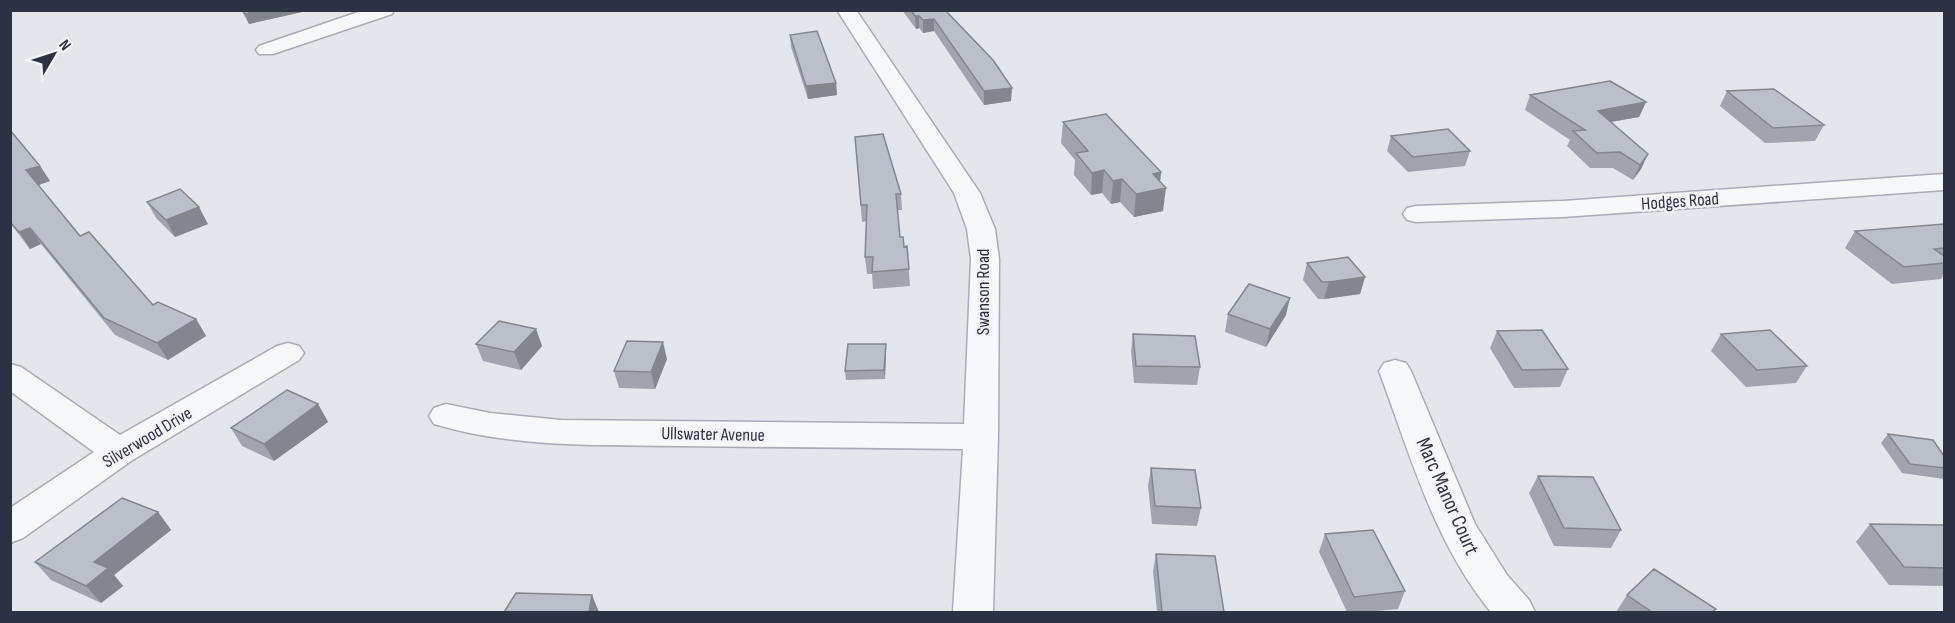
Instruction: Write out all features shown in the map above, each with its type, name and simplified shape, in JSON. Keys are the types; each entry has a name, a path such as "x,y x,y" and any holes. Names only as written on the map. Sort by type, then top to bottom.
{"street":[{"path":"266,50 385,10"},
{"name":"Swanson Road","path":"846,10 955,173 978,219 985,260 981,437 973,612"},
{"name":"Hodges Road","path":"1416,214 1563,209 1944,182"},
{"name":"Silverwood Drive","path":"10,528 119,452 288,353"},
{"name":"Marc Manor Court","path":"1395,371 1453,516 1477,562 1515,612"},
{"path":"10,375 119,452"},
{"name":"Ullswater Avenue","path":"446,416 490,425 561,432 981,437"}],"building":[{"path":"243,10 260,10 245,14"},
{"path":"911,10 945,10 993,60 1012,88 984,91 934,19 923,20 915,16"},
{"path":"817,31 836,83 806,86 790,35"},
{"path":"1610,81 1646,102 1598,111 1648,154 1640,165 1620,152 1597,153 1573,131 1585,130 1530,95"},
{"path":"1774,89 1824,125 1773,128 1727,91"},
{"path":"1106,114 1161,172 1153,174 1166,188 1136,194 1122,179 1113,181 1104,170 1092,173 1076,153 1088,151 1063,122"},
{"path":"1448,129 1470,151 1413,157 1391,136"},
{"path":"10,130 40,166 26,170 80,236 89,232 153,305 158,302 196,319 157,343 104,318 30,228 19,232 10,222"},
{"path":"883,134 901,194 896,194 900,237 903,237 904,247 907,246 909,269 872,272 873,257 865,257 867,205 861,205 855,137"},
{"path":"180,189 199,207 166,220 147,202"},
{"path":"1944,224 1944,248 1934,249 1944,256 1944,263 1904,267 1855,231"},
{"path":"1348,257 1365,277 1322,282 1307,263"},
{"path":"1249,284 1290,298 1270,329 1228,314"},
{"path":"499,321 536,329 514,352 476,344"},
{"path":"1542,330 1568,369 1522,370 1497,331"},
{"path":"1770,330 1807,366 1757,370 1721,334"},
{"path":"1133,334 1195,336 1200,367 1136,366"},
{"path":"627,341 663,342 651,372 614,371"},
{"path":"848,344 886,344 884,370 845,371"},
{"path":"287,390 318,404 264,444 231,428"},
{"path":"1888,434 1933,440 1944,456 1944,468 1910,464"},
{"path":"1151,468 1195,470 1201,508 1155,506"},
{"path":"1538,476 1593,477 1621,530 1564,528"},
{"path":"122,498 158,512 94,562 108,568 86,586 35,562"},
{"path":"1870,524 1943,525 1944,568 1904,567"},
{"path":"1373,530 1405,591 1354,597 1325,534"},
{"path":"1156,554 1215,556 1224,612 1162,612"},
{"path":"1654,569 1716,609 1712,612 1652,612 1627,595"},
{"path":"516,593 592,595 589,612 504,612"}]}
